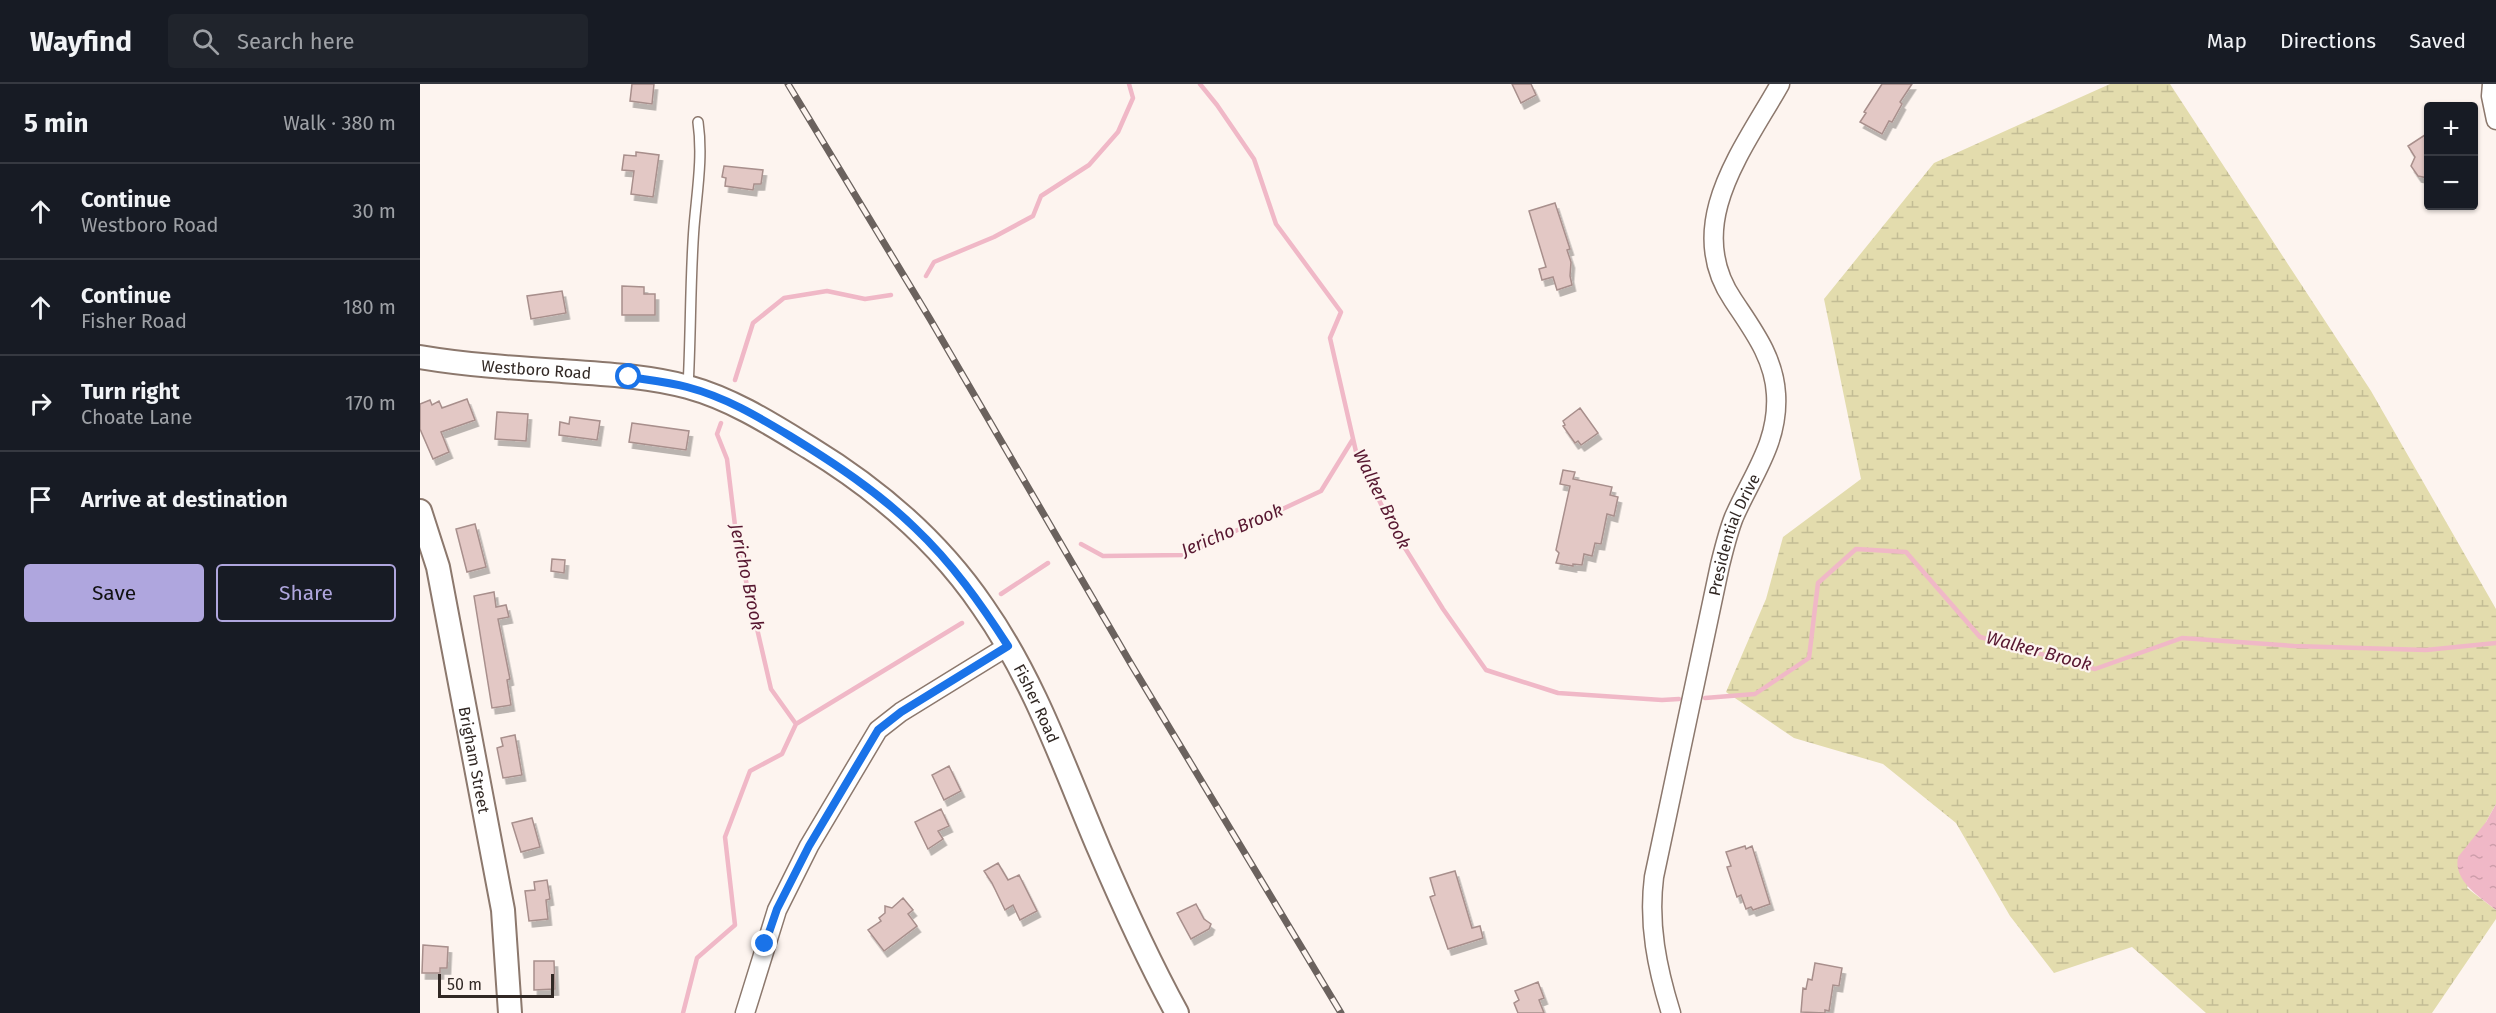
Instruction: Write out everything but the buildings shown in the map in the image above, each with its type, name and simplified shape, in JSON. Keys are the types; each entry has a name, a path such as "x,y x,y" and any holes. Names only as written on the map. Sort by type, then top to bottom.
{"street":[{"name":"Presidential Drive","path":"1671,1013 1653,944 1651,902 1654,878 1720,565 1733,519 1771,442 1776,420 1776,392 1772,367 1759,339 1717,273 1712,254 1713,227 1722,189 1780,84"},
{"path":"2492,84 2491,96 2496,120"},
{"name":"Westboro Road","path":"420,357 488,366 629,377 688,387"},
{"name":"Fisher Road","path":"688,387 736,404 827,459 872,491 915,527 947,561 983,606 1008,646 1050,726 1104,860 1151,964 1177,1013"},
{"name":"Brigham Street","path":"420,511 438,570 503,910 510,1013"},
{"path":"745,1013 777,909 809,846 878,730 901,712 1008,646"}],"lane":[{"path":"688,387 694,227 700,171 698,122"}],"green space":[{"path":"2110,84 2170,84 2371,391 2496,609 2496,804 2486,822 2467,888 2496,910 2496,919 2432,1013 2206,1013 2132,947 2054,973 2010,916 1956,823 1883,764 1794,738 1726,692 1766,599 1783,537 1861,479 1824,299 1934,163"}],"water":[{"path":"2496,804 2496,910 2469,888 2460,874 2458,857 2486,822"}],"waterway":[{"name":"Jericho Brook","path":"926,276 934,262 994,237 1033,216 1041,196 1089,165 1118,132 1133,98 1129,84"},
{"name":"Walker Brook","path":"1200,84 1254,159 1276,224 1341,312 1330,338 1357,456 1395,532 1443,609 1486,670 1558,693 1662,700 1679,699"},
{"name":"Jericho Brook","path":"735,380 753,323 784,298 827,291 865,299 891,295"},
{"name":"Jericho Brook","path":"683,1013 697,958 735,925 725,837 750,771 782,754 796,724 771,689 737,542 727,459 717,434 721,423"},
{"name":"Jericho Brook","path":"1081,544 1103,556 1184,555 1321,491 1353,439"},
{"name":"Walker Brook","path":"1705,698 1755,694 1809,658 1818,583 1856,549 1906,552 1980,637 2095,669 2182,638 2294,646 2426,650 2496,643"},
{"name":"Jericho Brook","path":"1001,594 1048,563"},
{"name":"Jericho Brook","path":"796,724 962,623"}],"railway":[{"path":"788,84 930,319 1131,664 1341,1013"}],"route":[{"path":"629,377 688,387 736,404 827,459 872,491 915,527 947,561 983,606 1008,646 901,712 878,730 809,846 777,909 765,944"}]}
